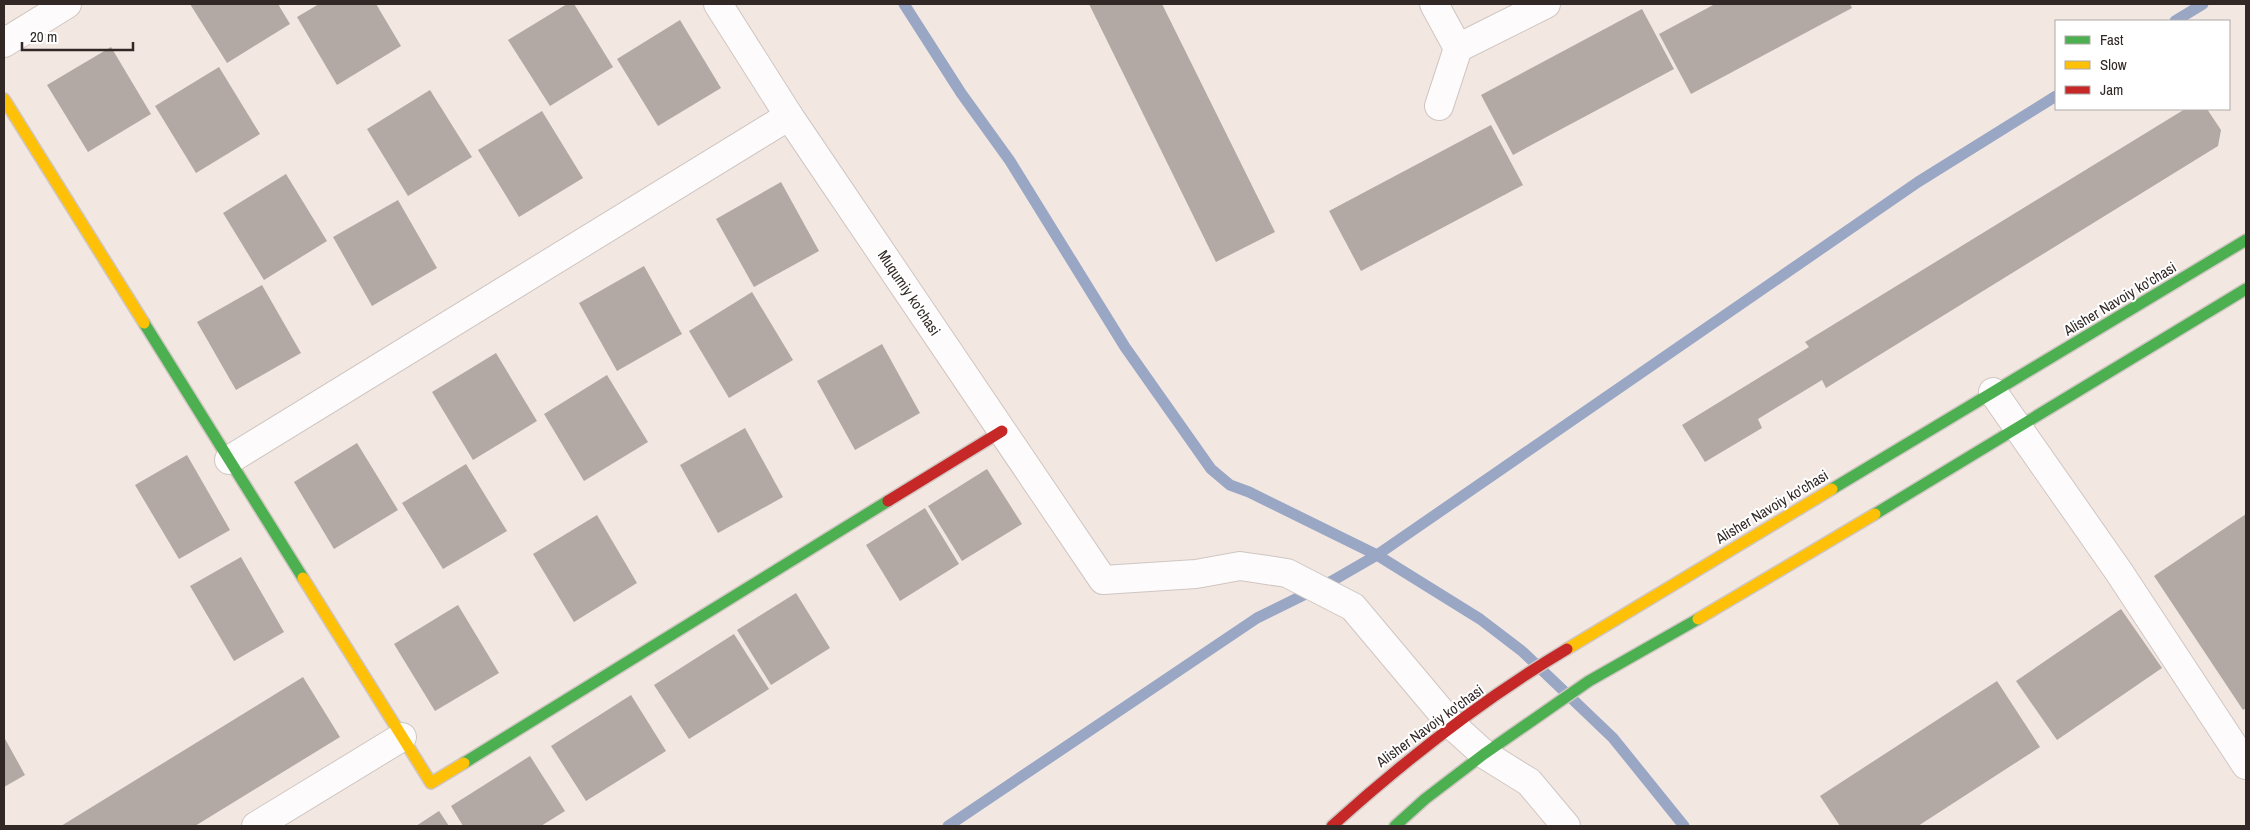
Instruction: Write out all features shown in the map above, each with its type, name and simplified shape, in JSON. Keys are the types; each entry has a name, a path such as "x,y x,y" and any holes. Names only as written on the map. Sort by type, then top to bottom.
{"main road":[{"path":"4,99 431,783 1002,431"},
{"name":"Alisher Navoiy ko'chasi","path":"1332,826 1383,780 1453,726 1560,653 2246,240"},
{"path":"1395,826 1425,799 1484,754 1589,681 1784,569 2246,289"}],"street":[{"path":"4,42 67,4"},
{"name":"Muqumiy ko'chasi","path":"718,4 789,116 1103,580 1196,574 1240,566 1287,573 1353,607 1453,726"},
{"path":"1434,4 1458,48"},
{"path":"1439,106 1458,48 1546,4"},
{"path":"229,460 789,116"},
{"path":"1993,392 2119,572 2246,765"},
{"path":"1453,726 1484,754 1529,782 1566,826"},
{"path":"256,826 402,737"}],"building":[{"path":"190,4 278,4 290,24 227,63"},
{"path":"319,4 376,4 401,46 337,85 297,17"},
{"path":"567,4 574,4 613,67 550,106 508,40"},
{"path":"1089,4 1162,4 1275,232 1216,262"},
{"path":"1715,4 1850,4 1852,8 1691,94 1659,34"},
{"path":"1642,9 1674,69 1513,155 1481,95"},
{"path":"680,20 721,88 658,126 617,59"},
{"path":"111,47 151,114 88,152 47,85"},
{"path":"219,67 260,134 196,173 155,106"},
{"path":"430,90 472,157 408,196 367,129"},
{"path":"2183,110 2208,110 2221,130 2218,146 1826,388 1822,380 1758,419 1762,428 1705,462 1682,425 1809,347 1805,342"},
{"path":"542,111 583,178 519,217 478,150"},
{"path":"1491,125 1523,185 1361,271 1329,211"},
{"path":"286,174 327,241 264,280 223,213"},
{"path":"781,182 819,251 754,287 716,219"},
{"path":"398,200 437,268 372,306 333,237"},
{"path":"644,266 682,334 617,371 579,303"},
{"path":"262,285 301,353 236,390 197,322"},
{"path":"752,292 793,360 729,398 689,331"},
{"path":"882,344 920,413 855,450 817,381"},
{"path":"496,353 537,421 473,460 432,392"},
{"path":"607,375 648,442 584,481 544,414"},
{"path":"745,428 783,497 718,533 680,465"},
{"path":"357,443 398,510 334,549 294,482"},
{"path":"187,455 230,530 179,559 135,485"},
{"path":"466,464 507,531 443,569 402,503"},
{"path":"987,469 1022,524 962,561 928,506"},
{"path":"925,508 959,564 900,601 866,545"},
{"path":"2246,514 2246,708 2243,710 2154,576"},
{"path":"597,515 637,583 574,622 533,554"},
{"path":"241,557 284,632 234,661 190,586"},
{"path":"796,593 830,648 771,685 737,630"},
{"path":"458,605 499,673 435,711 394,644"},
{"path":"2121,609 2162,668 2057,740 2016,681"},
{"path":"734,634 769,689 689,739 654,685"},
{"path":"303,677 340,737 195,826 61,826"},
{"path":"1997,681 2040,747 1918,826 1840,826 1820,796"},
{"path":"631,695 666,751 586,801 551,746"},
{"path":"4,737 25,775 4,787"},
{"path":"530,756 565,811 541,826 463,826 451,806"},
{"path":"439,811 449,826 416,826"}],"waterway":[{"path":"904,4 961,93 1010,161 1125,347 1211,469 1230,485 1249,492 1377,555 1480,619 1523,652 1613,738 1684,826"},
{"path":"2177,20 2203,4"},
{"path":"948,826 1257,618 1332,581 1377,555 1918,182 2055,97"}],"traffic: fast":[{"path":"1832,489 2246,240"},
{"path":"1875,514 2246,289"},
{"path":"144,323 303,578"},
{"path":"464,763 888,501"},
{"path":"1395,826 1425,799 1484,754 1589,681 1698,619"}],"traffic: slow":[{"path":"4,99 144,323"},
{"path":"1567,649 1832,489"},
{"path":"1698,619 1875,514"},
{"path":"303,578 431,783 464,763"}],"traffic: jam":[{"path":"888,501 1002,431"},
{"path":"1332,826 1387,778 1445,732 1505,689 1567,649"}]}
